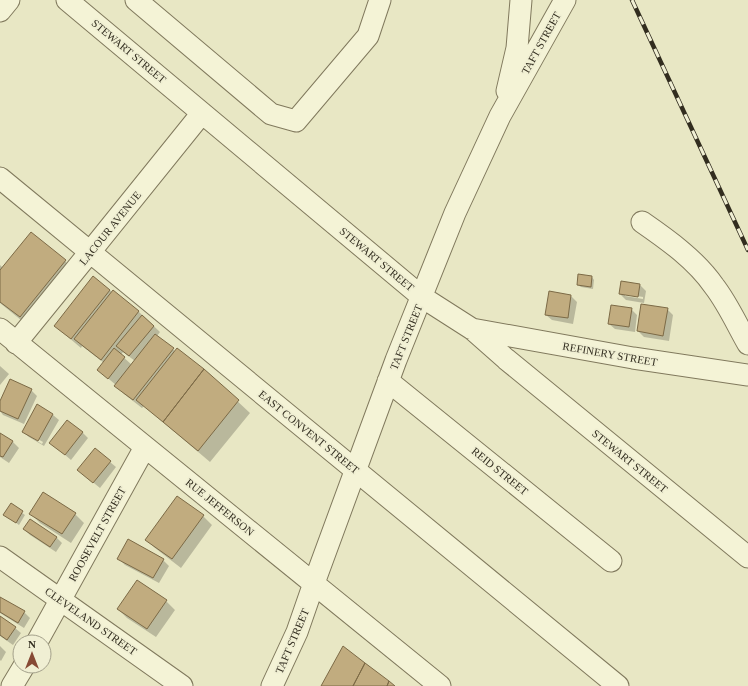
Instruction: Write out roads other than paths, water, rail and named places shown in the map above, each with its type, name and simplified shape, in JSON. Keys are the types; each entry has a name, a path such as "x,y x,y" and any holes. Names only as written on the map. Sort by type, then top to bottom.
{"street":[{"path":"0,11 9,0"},
{"name":"STEWART STREET","path":"67,0 422,297 472,329 506,359 748,557"},
{"path":"136,0 271,114 296,121 368,36 380,0"},
{"path":"500,116 517,48 521,0"},
{"name":"TAFT STREET","path":"272,686 297,632 388,381 455,213 500,116 565,0"},
{"name":"LACOUR AVENUE","path":"16,342 202,113"},
{"name":"EAST CONVENT STREET","path":"0,178 618,686"},
{"path":"642,222 661,235 695,264 714,285 748,344"},
{"name":"RUE JEFFERSON","path":"0,329 440,686"},
{"name":"REFINERY STREET","path":"472,329 632,358 748,375"},
{"name":"REID STREET","path":"388,381 611,561"},
{"name":"ROOSEVELT STREET","path":"42,634 145,447"},
{"name":"CLEVELAND STREET","path":"0,557 182,686"},
{"path":"12,686 19,674"}],"railway":[{"path":"632,0 748,250"}]}
